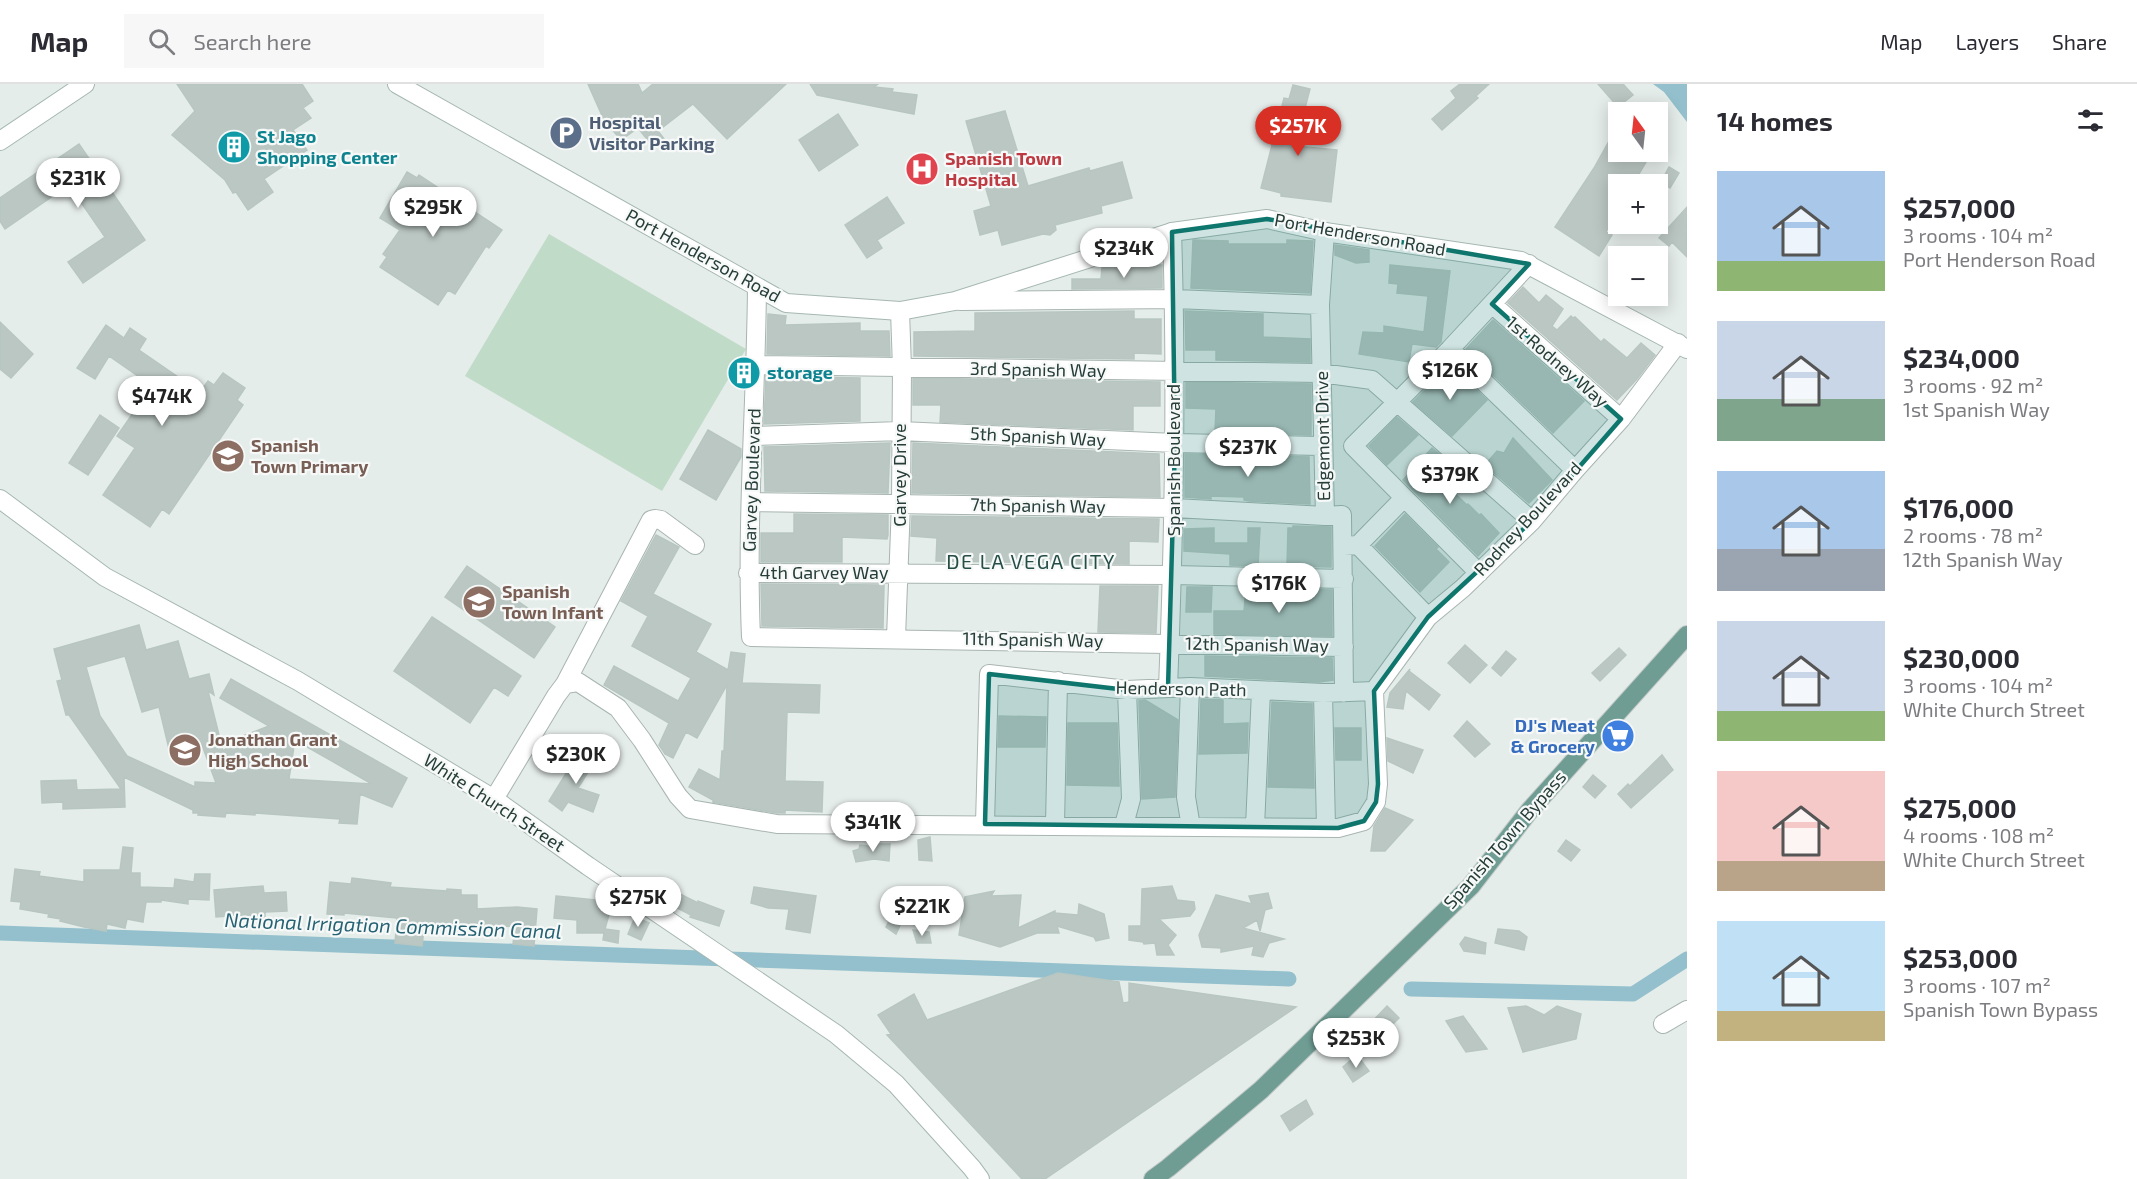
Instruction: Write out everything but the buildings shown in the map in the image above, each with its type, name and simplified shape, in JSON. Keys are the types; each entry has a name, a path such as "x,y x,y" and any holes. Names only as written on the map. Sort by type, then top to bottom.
{"main road":[{"name":"Spanish Town Bypass","path":"1152,1179 1261,1090 1471,886 1530,810 1687,635"}],"street":[{"path":"0,141 85,84"},
{"name":"Port Henderson Road","path":"397,84 786,303 900,311 955,301 1172,232 1267,219 1325,232 1521,261 1682,346"},
{"name":"Spanish Boulevard","path":"1168,688 1175,443 1172,232"},
{"name":"Edgemont Drive","path":"1325,232 1320,305 1325,516 1342,515 1351,545 1344,579 1344,693"},
{"path":"1479,573 1353,446 1450,349 1529,264"},
{"name":"Garvey Boulevard","path":"751,637 748,573 757,287"},
{"path":"955,301 1174,299 1320,305"},
{"name":"1st Rodney Way","path":"1492,304 1621,419"},
{"name":"Garvey Drive","path":"896,638 901,503 900,311"},
{"name":"Rodney Boulevard","path":"1374,691 1428,617 1479,573 1532,521 1682,346"},
{"path":"1450,349 1575,470"},
{"name":"3rd Spanish Way","path":"756,366 1321,373 1372,380 1532,521"},
{"name":"5th Spanish Way","path":"754,436 900,431 1175,443 1322,446"},
{"path":"1404,498 1351,545 1428,617"},
{"name":"White Church Street","path":"0,499 105,577 298,681 494,799 588,866 836,1034 896,1084 972,1167 980,1179"},
{"name":"7th Spanish Way","path":"751,502 1174,508 1325,516"},
{"path":"494,799 565,684 651,520 661,520 695,545"},
{"name":"4th Garvey Way","path":"748,573 1173,575 1344,579"},
{"name":"11th Spanish Way","path":"751,637 1170,643"},
{"name":"12th Spanish Way","path":"1170,643 1344,647"},
{"name":"Henderson Path","path":"985,824 989,674 1127,690 1190,687 1323,693 1374,691"},
{"path":"1055,825 1058,681"},
{"path":"565,684 578,682 618,708 642,740 678,796 690,809 777,824 1338,828 1364,821 1376,802 1378,784 1374,691"},
{"path":"1190,687 1186,797 1191,826"},
{"path":"1124,825 1131,799 1127,690"},
{"path":"1255,827 1261,691"},
{"path":"1323,693 1326,827"},
{"path":"1663,1024 1687,1010"}],"highlighted area":[{"path":"1267,219 1529,264 1492,304 1621,419 1532,521 1428,617 1374,691 1378,784 1376,802 1364,821 1338,828 985,824 989,674 1127,690 1168,688 1175,443 1172,232"}],"green space":[{"path":"549,234 746,349 662,491 465,376"}],"water":[{"path":"1653,84 1687,84 1687,122 1664,92"}],"waterway":[{"name":"National Irrigation Commission Canal","path":"0,933 1289,979"},
{"path":"1411,989 1633,994 1687,959"}],"place":[{"name":"Hospital Visitor Parking","path":"566,133"},
{"name":"St Jago Shopping Center","path":"234,147"},
{"name":"Spanish Town Hospital","path":"922,169"},
{"name":"storage","path":"744,373"},
{"name":"Spanish Town Primary","path":"228,456"},
{"name":"Spanish Town Infant","path":"479,602"},
{"name":"DJ's Meat & Grocery","path":"1618,736"},
{"name":"Jonathan Grant High School","path":"185,750"}],"district":[{"name":"DE LA VEGA CITY","path":"1031,562"}]}
